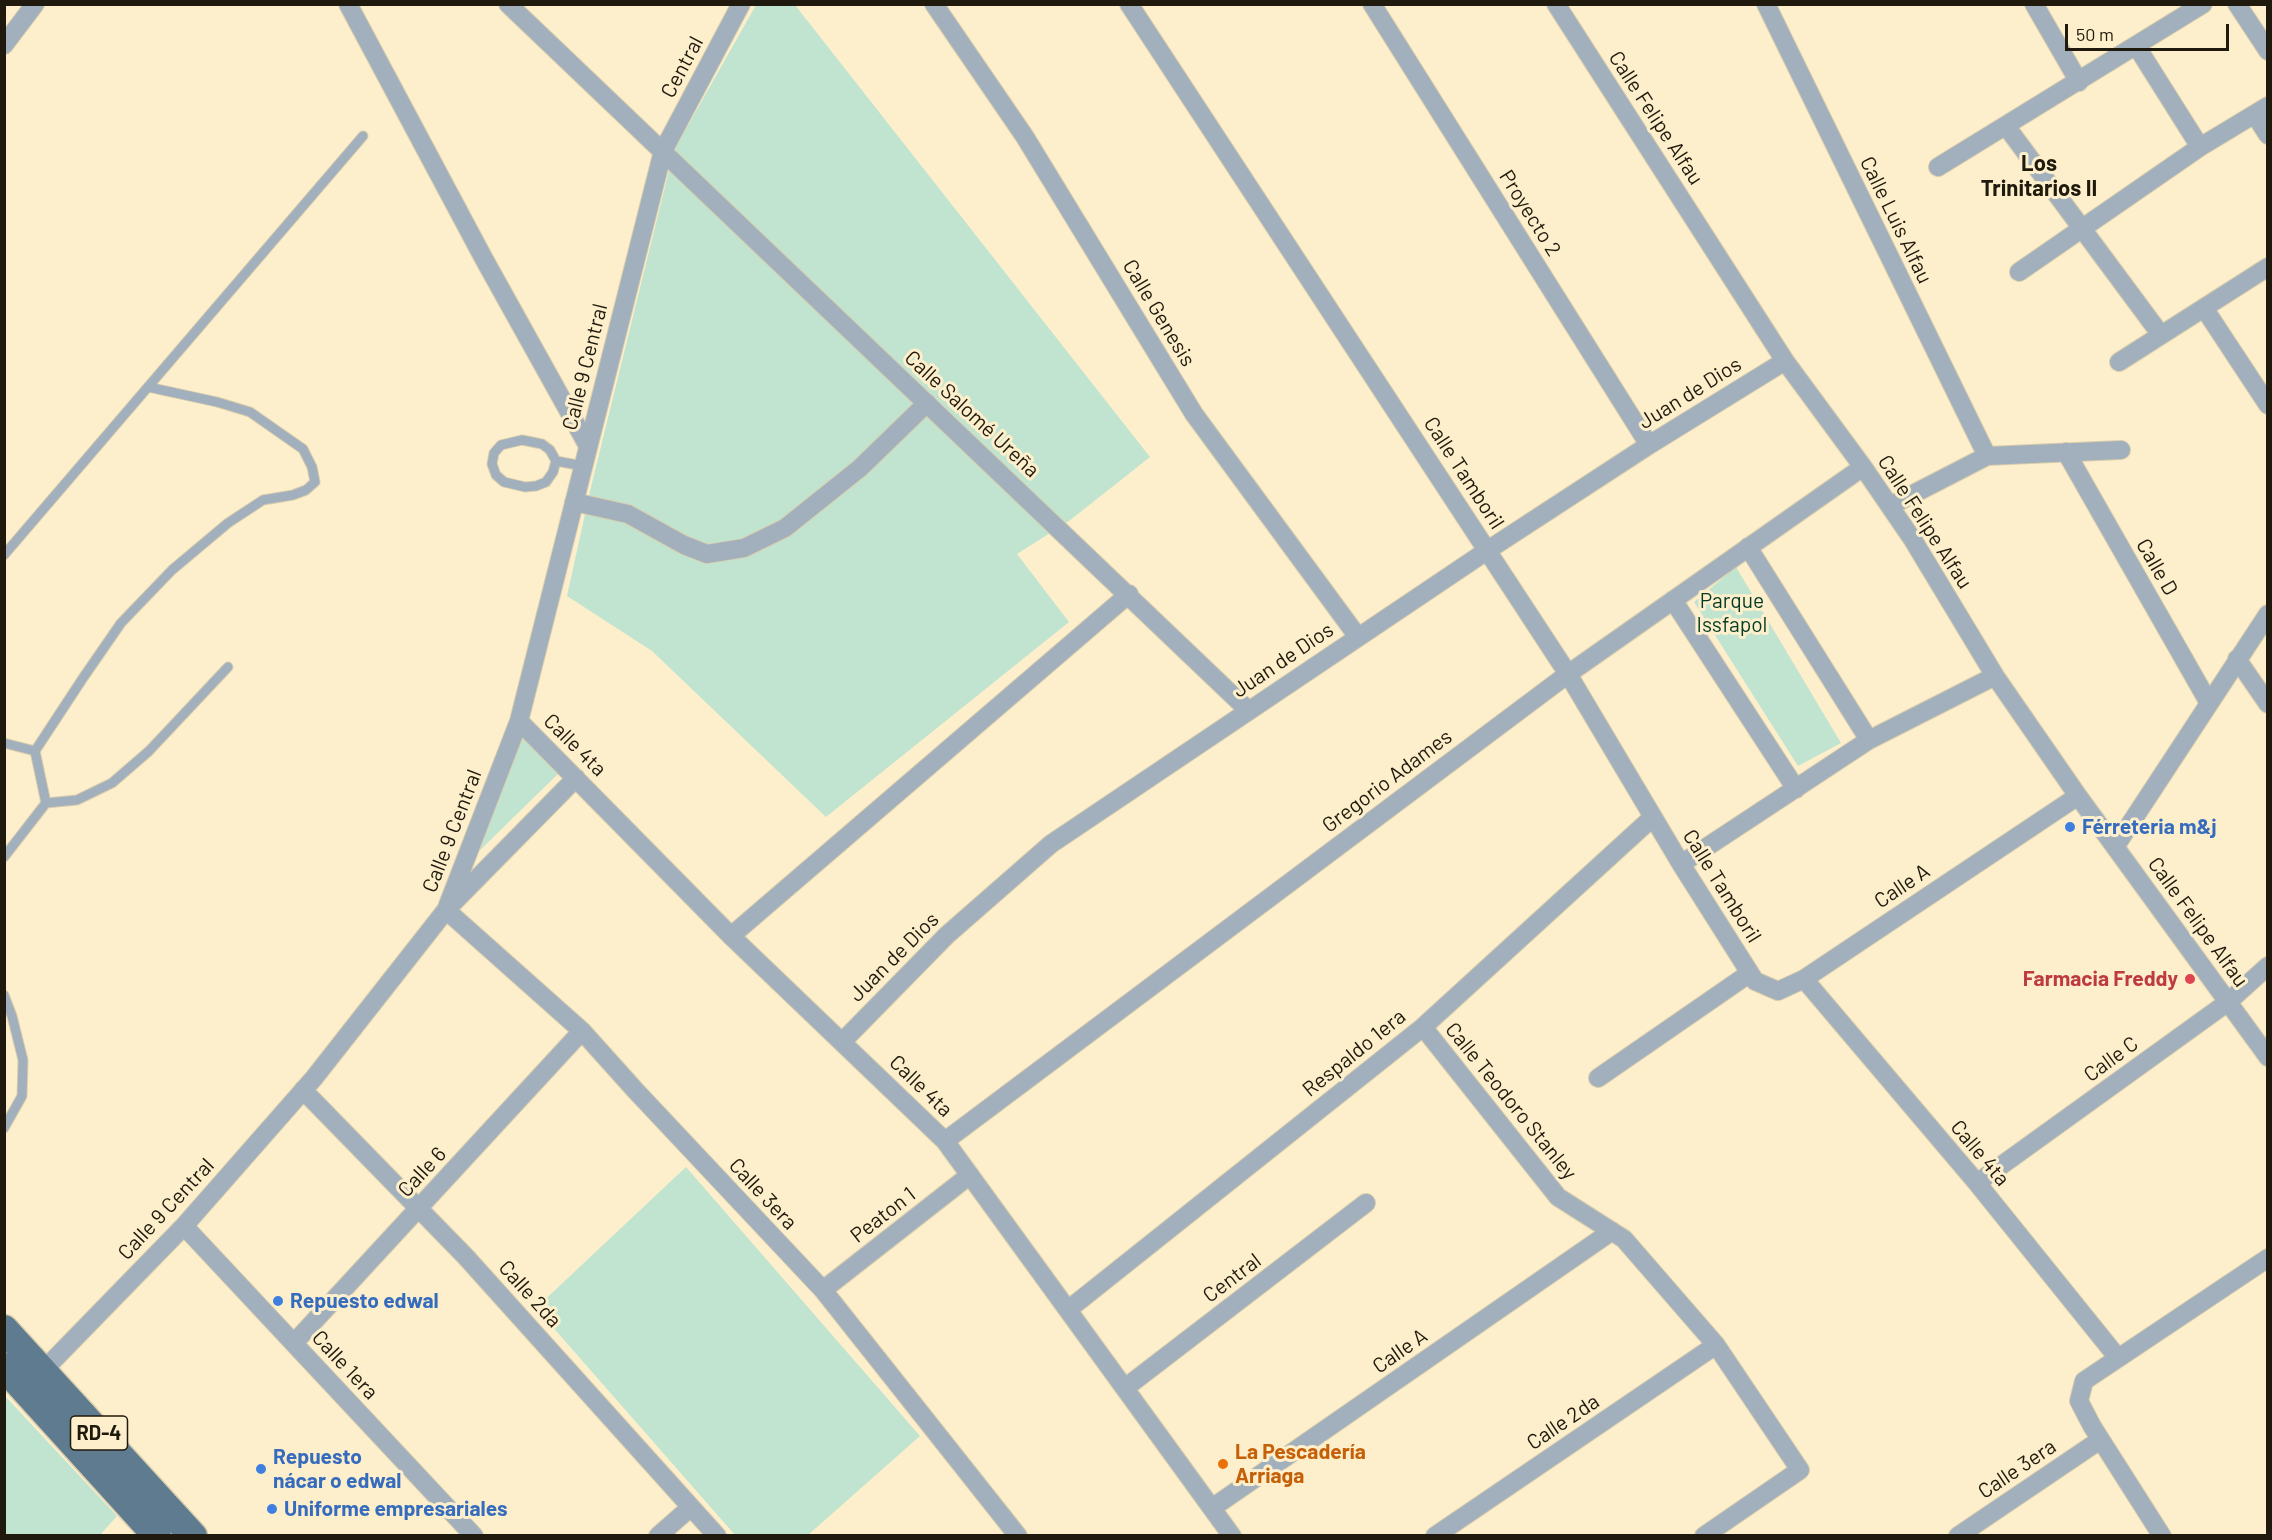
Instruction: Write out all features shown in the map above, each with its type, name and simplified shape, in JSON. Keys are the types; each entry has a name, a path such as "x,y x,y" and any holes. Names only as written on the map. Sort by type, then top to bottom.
{"main road":[{"name":"RD-4","path":"4,1329 34,1380 157,1536"},
{"name":"RD-4","path":"4,1367 34,1380 193,1536"}],"street":[{"path":"4,45 10,23 35,4"},
{"path":"348,4 588,446"},
{"name":"Calle Salomé Ureña","path":"508,4 1129,594 1249,711"},
{"name":"Central","path":"663,151 741,4"},
{"name":"Calle Genesis","path":"934,4 1025,137 1194,414 1358,637"},
{"name":"Calle Tamboril","path":"1129,4 1568,674 1681,864 1750,973"},
{"name":"Proyecto 2","path":"1372,4 1649,445"},
{"name":"Calle Felipe Alfau","path":"1556,4 1785,361 1863,466 1913,540 1995,676 2115,848 2268,1057"},
{"name":"Calle Luis Alfau","path":"1766,4 1987,456"},
{"path":"2034,4 2079,82"},
{"path":"2236,4 2268,51"},
{"path":"1938,168 2137,47 2192,7"},
{"path":"2137,47 2200,147"},
{"path":"2019,272 2200,147 2261,110 2268,135"},
{"path":"2007,126 2162,335"},
{"name":"Calle 9 Central","path":"34,1380 184,1226 303,1090 446,910 519,721 663,151"},
{"path":"2119,362 2268,267"},
{"path":"2204,308 2268,405"},
{"name":"Juan de Dios","path":"842,1042 947,935 1051,844 1488,550 1649,445 1785,361"},
{"path":"574,502 628,514 684,545 707,554 744,548 785,528 860,468 927,403"},
{"path":"1890,506 1987,456 2121,450"},
{"name":"Calle D","path":"2066,452 2209,703"},
{"name":"Gregorio Adames","path":"945,1141 1568,674 1863,466"},
{"path":"1748,547 1869,740"},
{"path":"732,936 1129,594"},
{"path":"1673,600 1796,789"},
{"path":"2115,848 2268,614"},
{"path":"2237,659 2268,704"},
{"path":"1681,864 1869,740 1995,676"},
{"name":"Calle 4ta","path":"519,721 732,936 945,1141 1232,1536"},
{"path":"446,910 576,778"},
{"name":"Calle A","path":"1750,973 1755,981 1778,991 1804,979 2078,796"},
{"name":"Respaldo 1era","path":"1069,1309 1423,1027 1653,817"},
{"name":"Calle 3era","path":"446,910 582,1031 823,1290 1018,1536"},
{"name":"Calle C","path":"1977,1183 2228,1002 2268,966"},
{"path":"1598,1077 1750,973"},
{"name":"Calle 4ta","path":"1804,979 1977,1183 2118,1358"},
{"name":"Calle Teodoro Stanley","path":"1423,1027 1558,1197 1624,1239 1716,1345 1800,1470 1704,1536"},
{"name":"Calle 6","path":"294,1343 582,1031"},
{"name":"Calle 2da","path":"303,1090 466,1257 717,1536"},
{"name":"Peaton 1","path":"823,1290 970,1175"},
{"name":"Central","path":"1125,1388 1366,1203"},
{"name":"Calle 1era","path":"184,1226 474,1536"},
{"name":"Calle A","path":"1212,1508 1612,1232"},
{"path":"2162,1536 2100,1440 2079,1401 2084,1381 2268,1258"},
{"name":"Calle 2da","path":"1435,1536 1716,1345"},
{"name":"Calle 3era","path":"1958,1536 2100,1440"},
{"path":"658,1536 691,1507"}],"lane":[{"path":"4,555 363,136"},
{"path":"46,803 35,751 121,623 172,570 228,523 263,500 293,495 306,490 315,482 312,467 303,449 250,412 217,402 148,387"},
{"path":"522,440 542,444 550,450 556,461 553,472 546,482 525,487 504,482 496,475 492,464 494,453 501,445 522,440"},
{"path":"556,461 583,466"},
{"path":"4,857 46,803 77,800 112,783 150,751 228,667"},
{"path":"4,743 35,751"},
{"path":"4,994 23,1060 22,1096 4,1128"}],"green space":[{"path":"756,5 795,5 1150,457 1069,521 1017,554 1069,622 826,817 652,651 567,596 591,487 674,150"},
{"name":"Parque Issfapol","path":"1736,567 1841,743 1798,766 1694,602"},
{"path":"521,735 561,771 474,856"},
{"path":"686,1167 920,1436 808,1535 735,1535 536,1308"},
{"path":"5,1396 117,1516 100,1535 5,1535"}],"place":[{"name":"Férreteria m&j","path":"2070,827"},
{"name":"Farmacia Freddy","path":"2190,979"},
{"name":"Repuesto edwal","path":"278,1301"},
{"name":"La Pescadería Arriaga","path":"1223,1464"},
{"name":"Repuesto nácar o edwal","path":"261,1469"},
{"name":"Uniforme empresariales","path":"272,1509"}],"district":[{"name":"Los Trinitarios II","path":"2039,176"}]}
